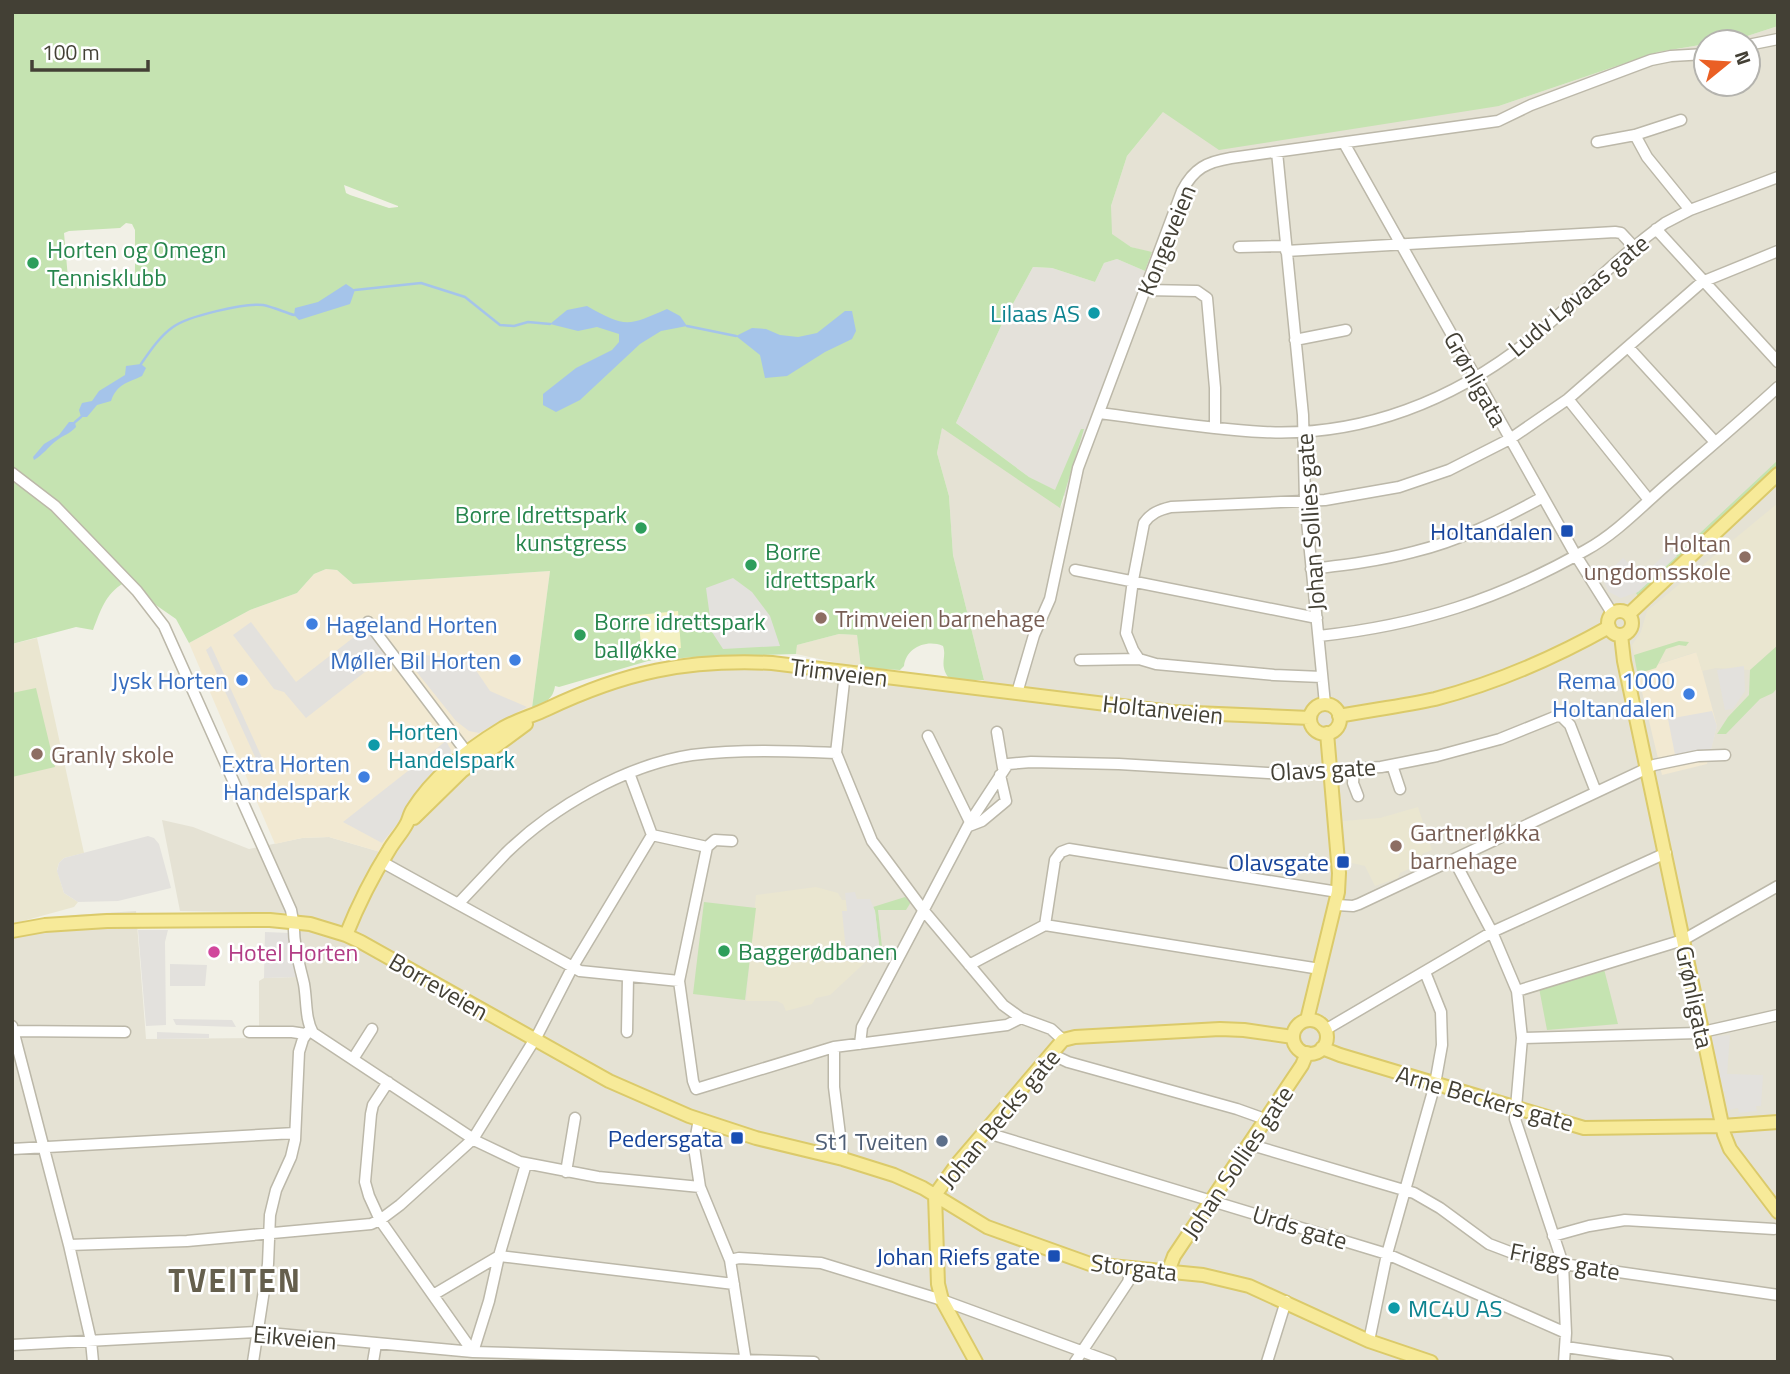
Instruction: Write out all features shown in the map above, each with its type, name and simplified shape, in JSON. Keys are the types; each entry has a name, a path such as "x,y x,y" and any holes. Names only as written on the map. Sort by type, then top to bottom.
{"main road":[{"path":"1629,614 1778,474"},
{"path":"1622,611 1629,614 1632,626 1626,634 1614,633 1609,627 1612,613 1622,611"},
{"path":"1339,716 1434,699 1484,684 1532,666 1609,627"},
{"name":"Grønligata","path":"1621,635 1624,661 1722,1126 1730,1149 1778,1212"},
{"name":"Trimveien","path":"346,935 357,907 407,822 470,757 543,711 613,681 678,666 751,662 1017,692"},
{"name":"Holtanveien","path":"1017,692 1171,712 1310,718"},
{"path":"1325,704 1336,709 1339,716 1337,727 1327,733 1314,728 1310,718 1316,706 1325,704"},
{"path":"1307,1020 1338,898 1339,873 1327,733"},
{"name":"Borreveien","path":"12,931 42,925 107,921 293,925 346,935 608,1081 699,1119 782,1146 843,1159"},
{"path":"1307,1020 1316,1021 1325,1030 1326,1041 1316,1053 1307,1054 1297,1048 1293,1037 1297,1026 1307,1020"},
{"path":"1063,1040 1090,1036 1220,1029 1293,1037"},
{"name":"Johan Becks gate","path":"935,1195 941,1184 1063,1040"},
{"name":"Arne Beckers gate","path":"1322,1048 1584,1128 1722,1126 1778,1122"},
{"name":"Johan Sollies gate","path":"1168,1272 1174,1256 1303,1065 1307,1054"},
{"name":"Storgata","path":"843,1159 894,1174 987,1227 1090,1264 1228,1279 1286,1301 1369,1341 1431,1362"},
{"path":"935,1195 942,1300 976,1362"}],"street":[{"name":"Kongeveien","path":"1017,692 1034,635 1050,599 1078,468 1182,191 1193,173 1215,161 1498,121 1531,105 1651,60 1692,55"},
{"path":"1597,142 1635,135 1681,120"},
{"path":"1635,135 1647,157 1690,210"},
{"name":"Grønligata","path":"1344,144 1575,554 1612,613"},
{"name":"Johan Sollies gate","path":"1277,152 1303,415 1305,501 1325,704"},
{"name":"Ludv Løvaas gate","path":"1099,413 1265,432 1334,429 1393,415 1441,397 1476,379 1533,337 1656,229 1690,210 1778,177"},
{"path":"1656,229 1778,362"},
{"path":"1239,247 1286,249 1615,232 1621,233 1634,247"},
{"path":"1139,659 1126,634 1132,580 1144,523 1154,512 1171,508 1305,501 1356,495 1399,487 1449,470 1510,439 1568,399 1702,282 1778,251"},
{"path":"1146,290 1197,291 1207,298 1215,388 1214,428"},
{"path":"1295,340 1346,330"},
{"path":"1628,347 1715,442"},
{"path":"1319,636 1395,625 1440,615 1483,600 1537,576 1595,544 1778,387"},
{"path":"1568,399 1649,500"},
{"path":"12,473 55,506 137,591 164,625 291,909 294,946 304,984 308,1032 299,1056 291,1157 274,1199 268,1264 253,1362"},
{"path":"1311,569 1370,562 1415,552 1461,537 1543,497"},
{"path":"1075,569 1317,618"},
{"path":"368,622 470,757"},
{"path":"1080,660 1139,659 1161,665 1322,677"},
{"path":"845,673 836,753 872,841 924,911 1003,1005 1021,1018 1051,1029 1063,1040"},
{"name":"Olavs gate","path":"1001,772 1008,764 1031,762 1283,774 1354,769 1437,756 1500,738 1558,716 1570,725 1596,793"},
{"path":"970,824 982,821 1006,801 997,732"},
{"path":"928,736 970,824"},
{"path":"458,904 507,852 537,827 571,803 629,773 655,763 712,753 761,750 836,753"},
{"path":"1045,925 1057,855 1065,850 1074,849 1338,898 1353,906 1647,768 1698,756 1725,755"},
{"path":"1392,765 1400,789"},
{"path":"1354,769 1353,783 1358,796"},
{"path":"860,1044 862,1027 970,824 1001,772"},
{"path":"629,773 652,835"},
{"path":"652,835 706,847"},
{"path":"69,1245 187,1241 370,1224 380,1220 473,1139 534,1040 572,968 652,835"},
{"path":"732,842 715,840 706,847 679,981 696,1089 834,1047 1007,1025 1021,1018"},
{"path":"1325,1030 1492,932 1666,853"},
{"path":"1454,860 1492,932 1517,991 1522,1038 1514,1107 1516,1129 1563,1264 1566,1333 1564,1362"},
{"path":"382,862 572,968 679,981"},
{"path":"1517,991 1683,940 1778,886"},
{"path":"970,965 1045,925 1320,969"},
{"path":"1369,1341 1387,1254 1435,1084 1442,1045 1441,1012 1425,972"},
{"path":"627,1031 628,976"},
{"path":"1522,1038 1703,1032 1778,1014"},
{"path":"93,1362 91,1341 69,1245 13,1029 125,1032"},
{"path":"353,1059 372,1029"},
{"path":"249,1032 308,1032 315,1035 473,1139 526,1164 656,1184 700,1187"},
{"path":"834,1047 834,1087 843,1159"},
{"path":"1051,1054 1068,1062 1265,1119"},
{"path":"388,1082 373,1105 371,1114 365,1182 369,1196 380,1220 472,1352"},
{"path":"566,1172 575,1118"},
{"path":"699,1119 694,1147 700,1187 730,1260 746,1360"},
{"name":"Urds gate","path":"985,1132 1387,1254 1566,1333"},
{"path":"12,1149 295,1133"},
{"name":"Friggs gate","path":"1248,1144 1414,1193 1440,1208 1489,1244 1510,1252 1563,1264 1778,1295"},
{"path":"472,1352 489,1301 526,1164"},
{"path":"1553,1236 1588,1226 1625,1220 1774,1229"},
{"path":"433,1296 499,1256 734,1284"},
{"path":"730,1260 739,1258 821,1263 942,1300 1111,1362"},
{"path":"1075,1362 1128,1282 1131,1270"},
{"path":"1267,1362 1286,1301"},
{"name":"Eikveien","path":"12,1345 258,1332 472,1352 814,1362"},
{"path":"373,1362 376,1344"},
{"path":"1566,1348 1668,1362"}],"shaded area":[{"path":"1778,26 1778,1362 12,1362 12,927 74,915 136,911 146,1039 259,1038 259,981 264,978 296,977 288,913 180,911 162,820 193,827 249,849 302,838 329,837 391,855 442,792 508,738 549,713 590,694 677,670 770,668 966,690 984,680 953,555 949,496 937,453 942,427 1061,507 1152,253 1131,247 1111,234 1111,206 1127,156 1163,112 1499,106 1658,52 1692,46 1692,98 1762,98 1762,31"},
{"path":"1117,259 1145,271 1065,496 1029,477 956,423 1002,324 1033,267 1052,268 1095,282 1104,263"},
{"name":"Holtan ungdomsskole","path":"1778,503 1778,645 1750,670 1716,668 1702,671 1696,652 1637,671 1632,645 1641,632 1647,611"},
{"path":"1671,549 1677,556 1638,592 1621,598 1609,592 1602,578 1623,558 1642,576"},
{"name":"Horten Handelspark","path":"326,569 337,570 353,584 550,571 532,708 506,723 410,806 380,852 329,837 302,838 275,844 189,643 250,610 297,593 314,574"},
{"name":"Borre idrettspark","path":"733,578 752,592 770,616 780,646 723,649 712,632 706,588"},
{"path":"251,622 296,682 367,627 388,654 306,718 284,692 274,689 233,635"},
{"path":"839,634 857,635 861,668 796,654 797,645"},
{"name":"Granly skole","path":"37,638 84,853 64,858 57,870 64,893 78,902 74,907 12,924 12,644"},
{"path":"211,646 268,771 262,772 206,650"},
{"path":"1697,652 1717,726 1707,764 1662,775 1637,671"},
{"path":"417,654 469,660 490,691 527,707 479,733 469,731 456,721 408,661"},
{"path":"1744,666 1745,691 1733,709 1725,710 1717,670"},
{"path":"1712,711 1717,726 1711,750 1676,760 1668,719"},
{"path":"446,741 451,750 450,759 382,843 343,822"},
{"path":"1418,807 1432,850 1422,854 1424,862 1400,873 1398,878 1375,886 1365,866 1347,862 1343,821 1380,818"},
{"path":"148,836 159,844 171,888 118,901 78,902 64,893 57,871 64,858"},
{"path":"816,887 838,893 842,900 868,899 872,956 830,995 816,998 812,1004 786,1011 783,1004 777,1001 746,1001 756,895"},
{"path":"855,892 857,899 870,899 875,911 880,953 870,959 847,961 842,911 847,911 845,893"},
{"path":"138,930 168,930 165,942 166,1025 146,1026"},
{"path":"265,932 290,933 297,977 264,978"},
{"path":"170,964 207,965 205,986 170,986"},
{"path":"173,1019 232,1020 236,1027 176,1025"},
{"path":"157,1032 209,1034 209,1038 157,1039"},
{"path":"1730,1035 1727,1074 1763,1075 1761,1106 1756,1106 1757,1111 1739,1113 1738,1108 1729,1110 1725,1091 1719,1091 1709,1037"}],"green space":[{"path":"15,12 1778,12 1778,26 1762,31 1762,28 1692,28 1692,46 1658,52 1499,106 1219,150 1163,112 1127,156 1111,206 1112,234 1131,247 1152,252 1145,271 1117,259 1104,263 1095,282 1052,268 1033,267 1002,324 956,423 1029,477 1055,490 1081,429 1084,429 1060,508 942,428 937,453 949,496 953,555 984,680 954,680 948,677 944,668 943,646 937,644 924,645 913,650 900,670 861,668 857,635 839,634 797,645 796,654 648,661 555,686 550,698 532,708 550,571 353,584 337,570 326,569 314,574 297,593 250,610 189,643 176,619 124,583 108,597 93,630 76,627 12,644 12,14","holes":["344,185 398,206 389,208 350,195 346,193","126,223 132,224 135,230 133,279 70,281 64,233 120,228"]},
{"path":"1778,460 1778,469 1639,598 1636,593"},
{"path":"1679,641 1689,642 1686,646 1666,649 1656,668 1637,671 1634,655"},
{"path":"1778,645 1778,687 1773,693 1760,699 1726,734 1717,734 1728,717 1749,695 1750,670"},
{"path":"36,688 55,767 12,777 12,693"},
{"path":"905,897 911,902 906,910 878,910 882,947 888,946 887,952 880,953 873,907"},
{"name":"Baggerødbanen","path":"704,902 756,908 745,1000 693,994"},
{"path":"1604,969 1618,1024 1547,1030 1539,988"}],"sand":[{"path":"678,611 681,648 642,654 638,615"}],"water":[{"path":"346,284 355,290 350,304 299,320 294,315 295,308 318,302"},
{"path":"587,306 610,318 627,322 644,319 667,309 680,316 687,326 661,331 640,344 580,400 556,412 543,405 543,394 576,368 612,350 619,342 619,334 597,327 578,331 550,324 567,310"},
{"path":"845,311 852,311 856,331 852,339 787,376 765,378 760,355 736,336 752,328 798,337 817,333"},
{"path":"141,364 146,368 142,376 119,387 111,401 97,405 87,417 81,417 79,410 82,403 92,401 99,391 125,375 126,366"},
{"path":"69,422 75,422 76,427 34,460 33,457 44,444 59,435"}],"waterway":[{"path":"355,290 421,283 465,297 500,325 514,326 528,322 550,324"},
{"path":"141,364 168,331 180,323 203,315 254,305 263,305 294,315"},
{"path":"687,326 736,336"},
{"path":"75,422 81,417"}],"place":[{"name":"Horten og Omegn Tennisklubb","path":"33,263"},
{"name":"Lilaas AS","path":"1094,313"},
{"name":"Borre Idrettspark kunstgress","path":"641,528"},
{"name":"Holtandalen","path":"1567,531"},
{"name":"Holtan ungdomsskole","path":"1745,557"},
{"name":"Borre idrettspark","path":"751,565"},
{"name":"Trimveien barnehage","path":"821,618"},
{"name":"Hageland Horten","path":"312,624"},
{"name":"Borre idrettspark balløkke","path":"580,635"},
{"name":"Møller Bil Horten","path":"515,660"},
{"name":"Jysk Horten","path":"242,680"},
{"name":"Rema 1000 Holtandalen","path":"1689,694"},
{"name":"Horten Handelspark","path":"374,745"},
{"name":"Granly skole","path":"37,754"},
{"name":"Extra Horten Handelspark","path":"364,777"},
{"name":"Gartnerløkka barnehage","path":"1396,846"},
{"name":"Olavsgate","path":"1343,862"},
{"name":"Baggerødbanen","path":"724,951"},
{"name":"Hotel Horten","path":"214,952"},
{"name":"Pedersgata","path":"737,1138"},
{"name":"St1 Tveiten","path":"942,1141"},
{"name":"Johan Riefs gate","path":"1054,1256"},
{"name":"MC4U AS","path":"1394,1308"}],"district":[{"name":"TVEITEN","path":"235,1280"}]}
